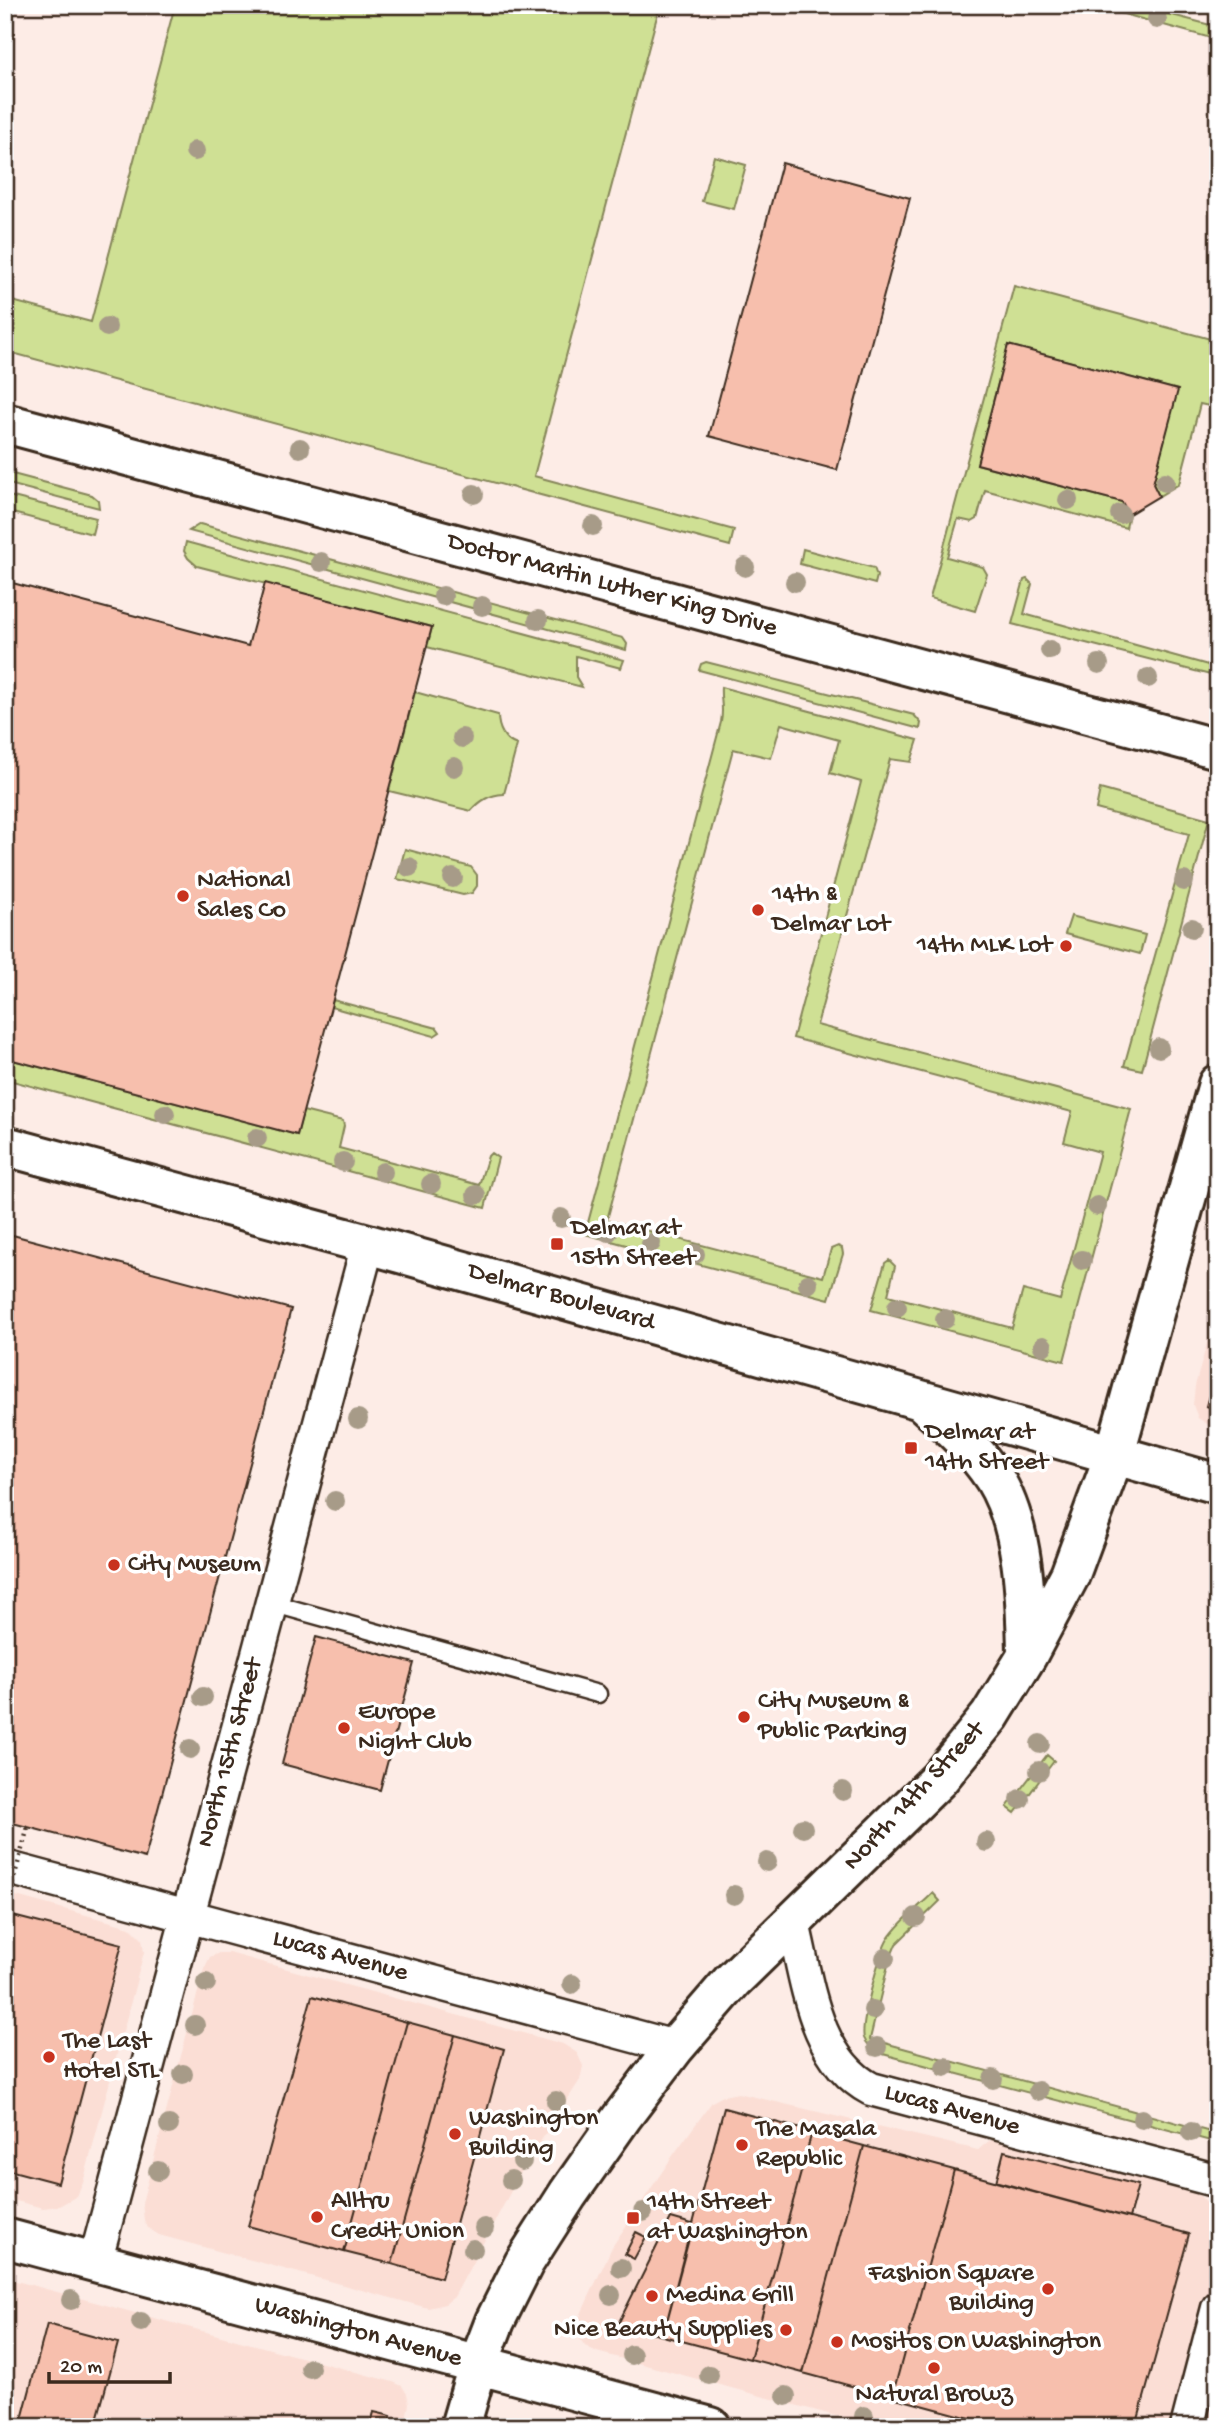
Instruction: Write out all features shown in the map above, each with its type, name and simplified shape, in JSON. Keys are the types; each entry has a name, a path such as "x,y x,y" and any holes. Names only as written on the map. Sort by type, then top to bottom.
{"main road":[{"name":"Doctor Martin Luther King Drive","path":"5,423 1218,749"},
{"name":"North 14th Street","path":"460,2427 478,2365 495,2321 524,2263 568,2194 675,2047 732,1981 939,1780 990,1716 1027,1656 1070,1575 1115,1453 1213,1122 1218,1084"},
{"name":"Delmar Boulevard","path":"5,1146 368,1244 1218,1484"},
{"path":"920,1399 977,1455 995,1481 1009,1511 1024,1579 1027,1656"},
{"name":"Washington Avenue","path":"5,2238 711,2427"}],"street":[{"name":"North 15th Street","path":"95,2262 368,1244"},
{"name":"Lucas Avenue","path":"5,1867 675,2047"},
{"name":"Lucas Avenue","path":"793,1923 824,2038 839,2063 856,2081 871,2089 1218,2181"},
{"path":"1187,2427 1218,2308"}],"lane":[{"path":"271,1603 598,1694"}],"path":[{"path":"5,1911 28,1827"}],"shaded area":[{"path":"1218,1304 1218,1431 1198,1418 1193,1405 1195,1386"},
{"name":"The Last Hotel STL","path":"5,1893 130,1927 142,1939 144,1952 83,2183 77,2196 59,2206 43,2208 5,2198"},
{"path":"229,1953 563,2044 577,2053 583,2066 580,2080 524,2167 454,2297 445,2304 428,2308 159,2235 148,2228 142,2203 204,1969 210,1957"},
{"path":"738,2093 978,2150 989,2141 999,2138 1184,2187 1200,2196 1210,2207 1218,2209 1218,2427 877,2427 597,2352 585,2346 578,2336 576,2325 612,2247 712,2102"},
{"path":"5,2278 393,2382 402,2386 407,2394 409,2404 404,2427 5,2427"}],"green space":[{"path":"175,5 660,5 534,476 734,530 730,546 5,351 5,299 91,322"},
{"path":"1091,5 1134,5 1218,27 1218,40"},
{"path":"714,156 746,165 734,209 702,201"},
{"path":"1014,286 1218,341 1218,408 1200,404 1179,484 1159,496 1153,484 1177,390 1008,345 977,464 1122,502 1129,514 1126,528 985,490 977,519 972,522 958,519 947,557 983,567 987,574 975,611 930,598"},
{"path":"5,472 92,495 98,500 99,508 5,483"},
{"path":"5,495 96,518 92,534 5,511"},
{"path":"200,524 623,638 627,644 626,650 189,531"},
{"path":"186,542 624,660 621,668 576,656 576,677 582,687 427,647 432,627 197,566 184,551"},
{"path":"803,549 874,568 877,576 875,584 800,564"},
{"path":"1027,579 1032,584 1024,614 1208,665 1218,634 1218,677 1012,624 1024,580"},
{"path":"706,662 914,715 921,723 920,729 699,670 701,664"},
{"path":"721,687 918,740 911,762 890,759 817,1025 1131,1109 1064,1361 871,1310 885,1263 889,1260 895,1266 888,1295 1012,1328 1023,1290 1060,1300 1100,1152 1064,1142 1072,1112 793,1038 861,782 830,773 839,740 781,724 771,758 733,749 607,1220 823,1277 831,1249 838,1246 842,1248 843,1254 829,1299 585,1234 721,722"},
{"path":"415,692 498,715 503,733 517,745 504,794 486,799 471,811 389,791"},
{"path":"1100,789 1209,819 1142,1070 1124,1066 1189,834 1096,809"},
{"path":"405,849 471,867 477,875 477,886 472,893 463,895 397,879"},
{"path":"1071,916 1145,935 1140,954 1065,934"},
{"path":"333,1000 437,1028 440,1032 434,1036 331,1007"},
{"path":"5,1058 297,1135 303,1111 343,1121 339,1148 479,1185 488,1156 491,1153 498,1158 485,1208 5,1079"},
{"path":"1047,1755 1054,1761 1015,1813 1007,1807"},
{"path":"933,1893 940,1901 896,1944 889,1961 870,2039 1218,2134 1218,2143 879,2053 871,2047 864,2038 865,2019 880,1958 888,1939"}],"building":[{"path":"782,163 910,198 837,470 709,436"},
{"path":"1008,345 1178,390 1153,484 1159,496 1129,514 1122,502 977,464"},
{"name":"National Sales Co","path":"5,581 248,646 265,583 432,627 297,1135 5,1058"},
{"name":"City Museum","path":"5,1233 291,1309 145,1858 5,1821"},
{"path":"1218,1364 1218,1409 1206,1406"},
{"name":"Europe Night Club","path":"316,1637 414,1663 380,1790 282,1764"},
{"name":"The Last Hotel STL","path":"5,1914 122,1944 58,2183 5,2169"},
{"path":"312,1996 407,2022 344,2252 248,2226"},
{"path":"407,2022 455,2035 392,2264 344,2252"},
{"name":"Washington Building","path":"455,2035 504,2049 441,2278 392,2264"},
{"path":"724,2108 812,2132 750,2359 663,2336"},
{"path":"812,2132 864,2146 803,2373 750,2359"},
{"path":"864,2146 954,2170 892,2397 803,2373"},
{"path":"1004,2151 1138,2185 1129,2218 996,2182"},
{"name":"Fashion Square Building","path":"954,2170 1189,2234 1136,2427 1003,2427 892,2397"},
{"path":"671,2218 692,2224 663,2336 618,2324"},
{"path":"636,2232 646,2237 634,2259 625,2254"},
{"path":"47,2324 118,2343 95,2427 20,2427"},
{"path":"374,2412 391,2416 388,2427 370,2427"}],"place":[{"name":"National Sales Co","path":"183,896"},
{"name":"14th & Delmar Lot","path":"758,910"},
{"name":"14th MLK Lot","path":"1066,946"},
{"name":"Delmar at 15th Street","path":"557,1244"},
{"name":"Delmar at 14th Street","path":"911,1448"},
{"name":"City Museum","path":"114,1565"},
{"name":"City Museum & Public Parking","path":"744,1717"},
{"name":"Europe Night Club","path":"344,1728"},
{"name":"The Last Hotel STL","path":"49,2057"},
{"name":"Washington Building","path":"455,2134"},
{"name":"The Masala Republic","path":"742,2145"},
{"name":"Alltru Credit Union","path":"317,2217"},
{"name":"14th Street at Washington","path":"633,2218"},
{"name":"Fashion Square Building","path":"1048,2289"},
{"name":"Medina Grill","path":"652,2296"},
{"name":"Nice Beauty Supplies","path":"786,2330"},
{"name":"Mositos On Washington","path":"837,2342"},
{"name":"Natural Browz","path":"934,2368"}]}
